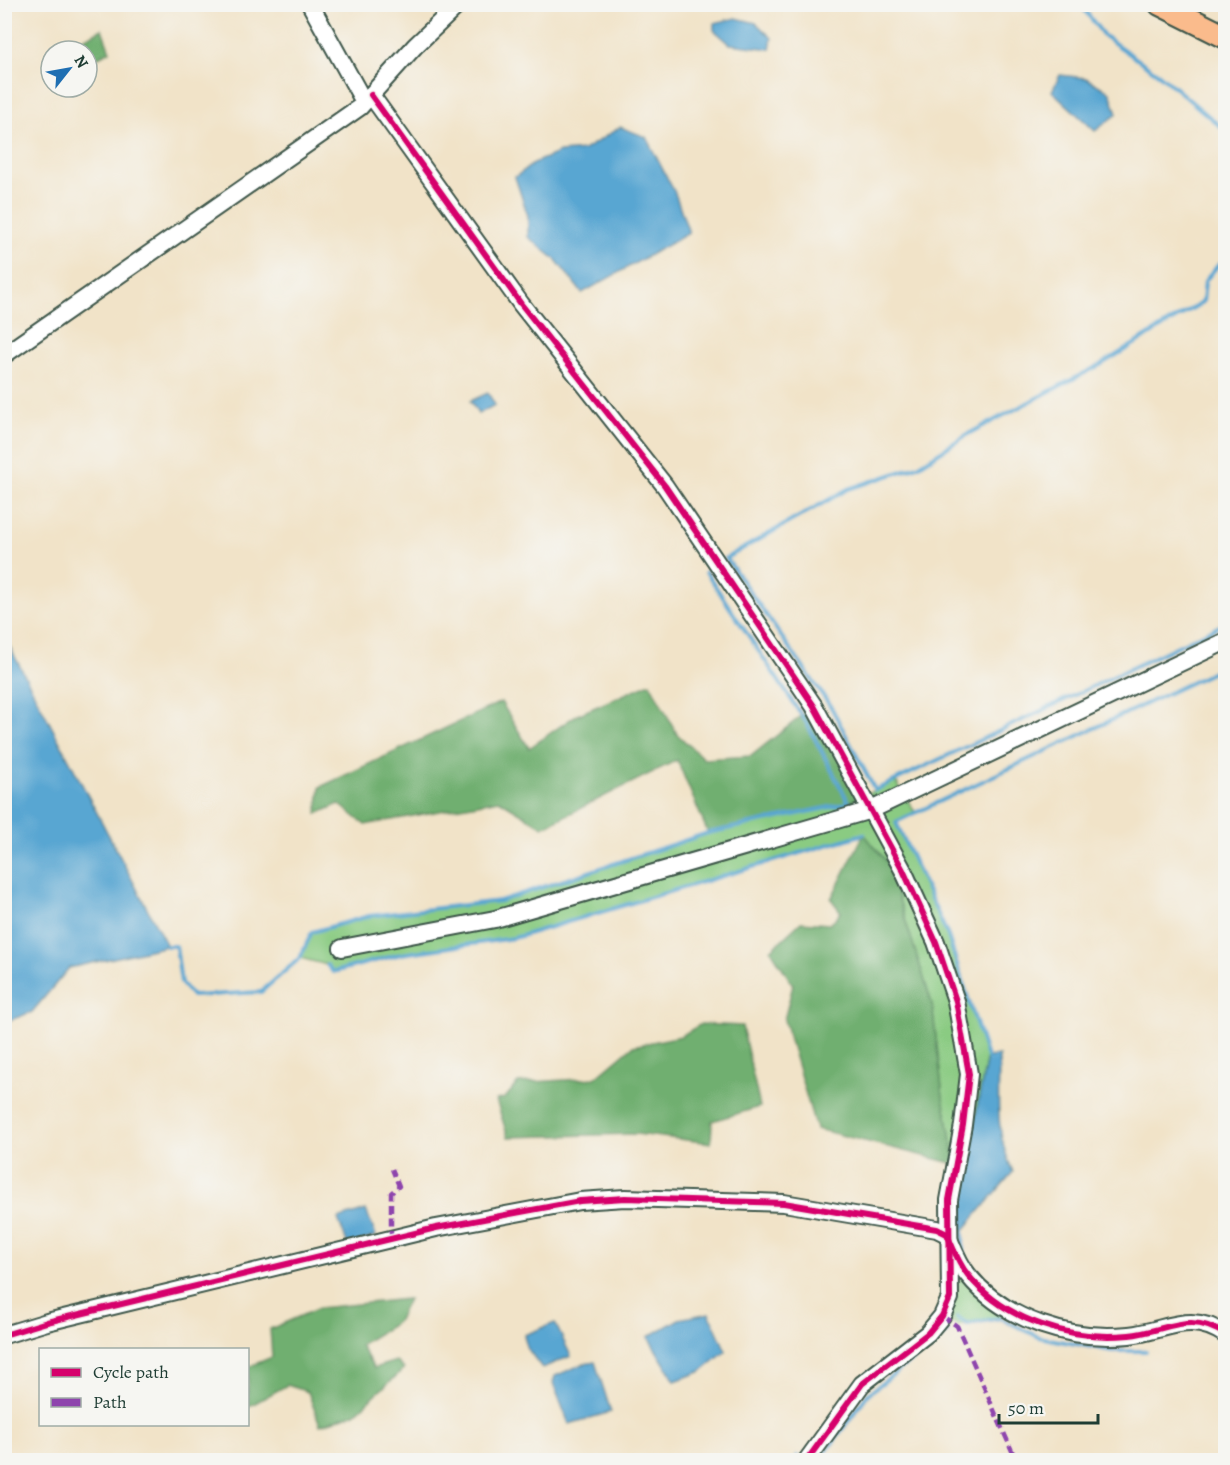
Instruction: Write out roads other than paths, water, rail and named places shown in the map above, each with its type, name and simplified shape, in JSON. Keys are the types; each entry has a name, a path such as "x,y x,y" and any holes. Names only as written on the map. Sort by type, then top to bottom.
{"main road":[{"path":"1160,4 1226,37"}],"street":[{"path":"309,4 368,98 521,304 665,486 814,706 903,870 936,942 956,1000 969,1074 963,1125 949,1200 947,1234 950,1298 942,1316 928,1333 862,1384 807,1461"},
{"path":"4,355 368,98 415,46 459,4"},
{"path":"342,948 495,919 872,810 1226,642"},
{"path":"4,1335 47,1322 436,1228 580,1201 626,1198 784,1203 937,1230 947,1234 956,1256 975,1283 1005,1308 1043,1327 1095,1335 1130,1335 1174,1324 1198,1321 1226,1335"}],"water":[{"path":"736,18 756,23 772,38 770,49 730,44 714,30 714,23"},
{"path":"1060,75 1086,78 1110,92 1117,114 1095,131 1052,91"},
{"path":"620,127 646,137 675,193 689,233 582,293 556,260 528,237 528,216 515,177 536,162 560,152 584,150"},
{"path":"488,393 495,405 478,414 470,401"},
{"path":"4,636 167,946 69,968 32,1012 5,1022"},
{"path":"999,1056 1000,1129 1013,1172 963,1231 960,1228 965,1185 987,1057"},
{"path":"366,1210 376,1236 348,1245 338,1219"},
{"path":"709,1313 726,1351 702,1371 675,1381 648,1337 679,1319"},
{"path":"555,1323 571,1356 542,1368 527,1348 524,1335"},
{"path":"595,1362 611,1412 569,1424 553,1383 555,1376 583,1364"}],"waterway":[{"path":"1080,4 1104,36 1160,75 1226,131"},
{"path":"1226,263 1219,264 1205,281 1203,302 1100,365 968,434 918,466 848,489 726,558 831,707 875,790 1226,623"},
{"path":"167,946 176,946 181,983 192,996 261,992 300,958 312,932 369,916 500,901 708,833 849,803 806,722 706,572"},
{"path":"987,1057 948,936 896,822 1226,666"},
{"path":"327,965 333,972 401,954 514,938 864,834"},
{"path":"963,1231 963,1253"},
{"path":"957,1317 967,1324 1000,1318 1039,1337 1112,1351 1146,1351"},
{"path":"820,1460 868,1394 948,1332"},
{"path":"794,1460 797,1456"}]}
